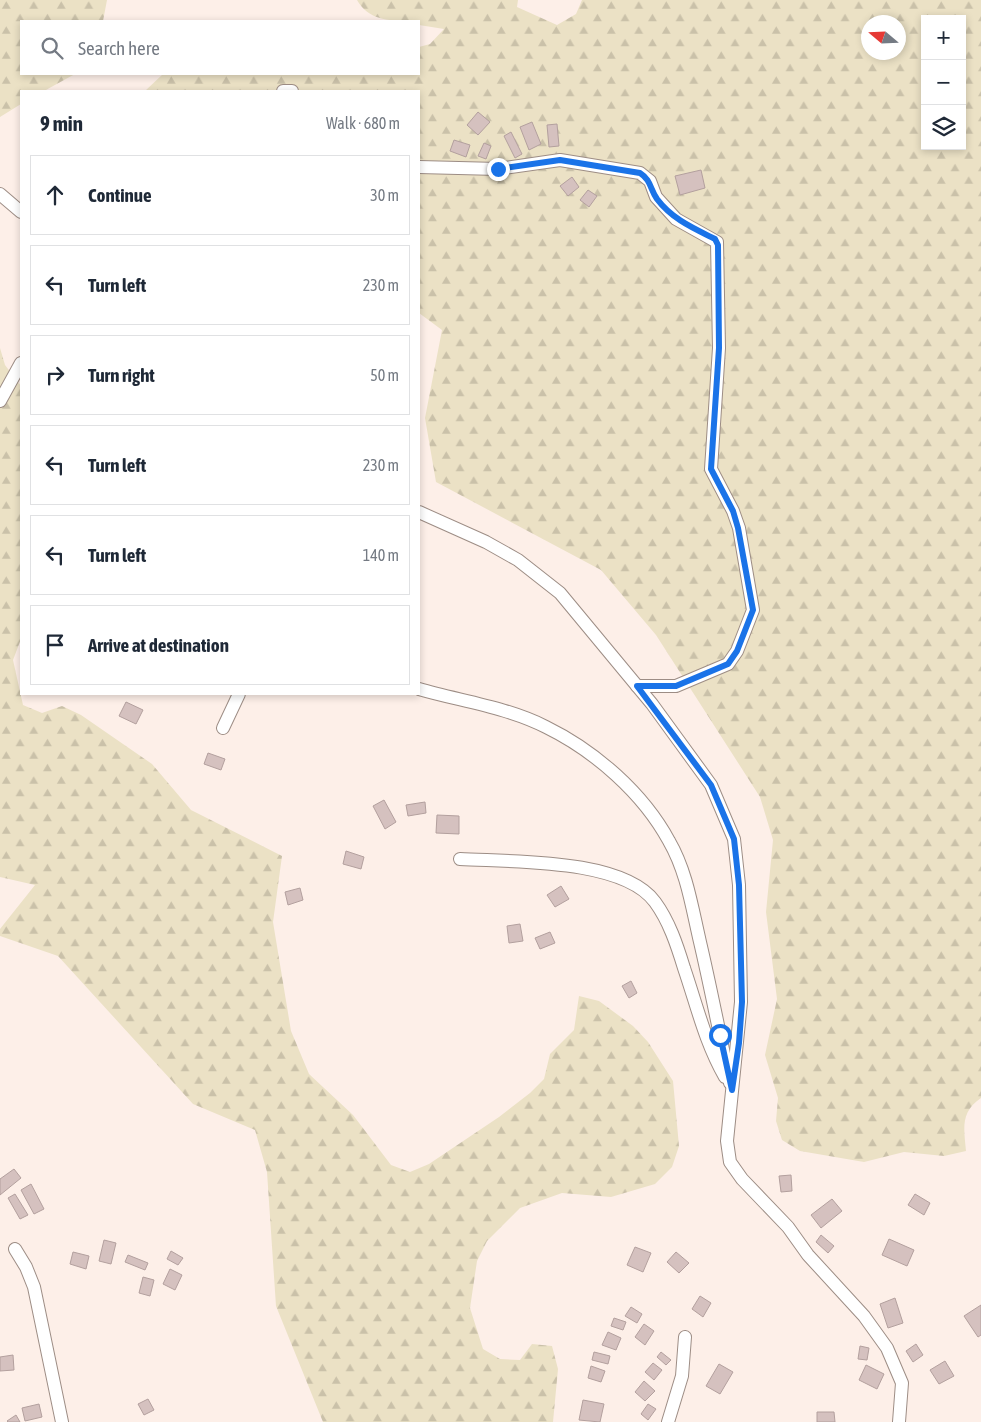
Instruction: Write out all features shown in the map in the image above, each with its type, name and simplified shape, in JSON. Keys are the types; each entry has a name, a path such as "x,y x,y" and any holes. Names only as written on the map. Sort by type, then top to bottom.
{"street":[{"path":"420,168 498,169 560,160 640,173 650,181 656,197 676,219 716,242 719,348 711,469 733,511 738,528 753,610 737,651 728,664 676,686 637,686"},
{"path":"0,194 20,211"},
{"path":"0,401 20,365"},
{"path":"420,512 486,542 518,560 549,583 576,611 637,686 711,785 734,839 739,885 742,1002 727,1141 730,1162 742,1179 788,1227 808,1255 864,1316 887,1348 902,1383 899,1422"},
{"path":"420,689 515,715 546,727 575,744 606,767 643,804 670,841 688,885 732,1090"},
{"path":"223,728 239,695"},
{"path":"460,859 588,868 640,889 654,901 669,926 711,1052 732,1090"},
{"path":"15,1249 26,1267 34,1287 62,1422"},
{"path":"668,1422 682,1376 685,1337"}],"green space":[{"path":"0,0 107,0 103,20 20,20 20,75 73,75 46,90 20,90 20,105 0,117"},
{"path":"357,0 518,0 517,7 557,25 576,14 582,0 981,0 981,1098 974,1103 966,1115 964,1128 966,1151 944,1156 904,1152 864,1162 800,1151 782,1140 776,1121 778,1098 765,1055 777,999 766,912 773,840 760,797 656,635 601,570 436,482 425,418 442,330 420,314 420,90 146,90 162,75 420,75 420,47 430,44 444,29 420,25 420,20 392,20 376,17 362,8"},
{"path":"0,348 5,365 20,385 20,642 13,660 23,705 42,713 62,706 81,715 152,764 191,810 282,856 273,922 291,1031 309,1074 353,1115 391,1165 410,1172 429,1164 499,1117 530,1093 544,1079 550,1054 574,1030 579,996 599,1001 633,1026 648,1042 673,1081 679,1146 672,1167 655,1184 611,1197 562,1193 520,1208 487,1241 477,1261 470,1308 483,1349 500,1359 520,1360 532,1344 552,1346 558,1369 553,1422 323,1422 276,1306 267,1172 255,1130 193,1104 58,956 0,936 0,929 35,885 0,877"}],"building":[{"path":"478,112 490,122 478,135 467,125"},
{"path":"532,122 541,144 529,150 520,127"},
{"path":"557,124 559,146 549,147 547,125"},
{"path":"511,132 522,154 515,158 504,136"},
{"path":"454,140 470,145 466,157 450,151"},
{"path":"484,143 491,146 486,159 478,156"},
{"path":"701,170 705,188 680,195 675,176"},
{"path":"572,177 579,187 568,196 560,186"},
{"path":"588,190 597,196 589,207 580,200"},
{"path":"126,702 143,710 136,724 119,716"},
{"path":"208,753 225,759 221,770 204,764"},
{"path":"384,800 396,822 385,829 373,806"},
{"path":"425,802 426,813 408,816 406,805"},
{"path":"437,815 459,816 459,834 436,833"},
{"path":"346,851 364,857 361,869 343,864"},
{"path":"561,886 569,899 555,907 547,895"},
{"path":"300,888 303,900 288,905 285,892"},
{"path":"520,924 523,941 509,943 507,926"},
{"path":"550,932 555,943 540,949 535,938"},
{"path":"631,981 637,993 629,998 622,986"},
{"path":"14,1169 21,1178 0,1195 0,1179"},
{"path":"791,1175 792,1191 781,1192 779,1176"},
{"path":"31,1184 44,1209 34,1214 21,1190"},
{"path":"15,1194 28,1215 20,1219 8,1198"},
{"path":"915,1194 930,1203 924,1215 908,1205"},
{"path":"832,1199 842,1211 821,1228 811,1215"},
{"path":"821,1235 834,1246 828,1253 816,1242"},
{"path":"889,1239 914,1250 907,1266 882,1255"},
{"path":"104,1240 116,1243 111,1264 99,1261"},
{"path":"635,1247 651,1253 643,1272 627,1265"},
{"path":"171,1251 183,1258 178,1265 167,1259"},
{"path":"73,1252 89,1256 86,1269 70,1264"},
{"path":"676,1252 689,1263 679,1273 667,1262"},
{"path":"128,1255 148,1263 145,1270 125,1262"},
{"path":"170,1269 182,1275 175,1290 163,1284"},
{"path":"143,1277 154,1280 150,1296 139,1293"},
{"path":"700,1296 711,1303 703,1317 692,1309"},
{"path":"895,1298 903,1323 888,1328 880,1304"},
{"path":"981,1305 981,1335 978,1337 964,1316"},
{"path":"631,1307 642,1314 637,1323 625,1316"},
{"path":"614,1318 626,1322 623,1330 611,1326"},
{"path":"644,1324 654,1331 645,1345 635,1337"},
{"path":"608,1332 621,1338 616,1350 602,1345"},
{"path":"916,1344 923,1355 913,1362 906,1351"},
{"path":"860,1346 869,1348 867,1360 858,1359"},
{"path":"594,1352 610,1356 608,1364 592,1360"},
{"path":"661,1352 671,1360 666,1365 657,1357"},
{"path":"13,1355 14,1370 0,1371 0,1357"},
{"path":"945,1361 954,1376 939,1384 930,1370"},
{"path":"653,1363 662,1370 654,1380 645,1372"},
{"path":"719,1364 733,1372 720,1394 706,1386"},
{"path":"866,1365 884,1374 877,1389 859,1380"},
{"path":"591,1366 605,1371 601,1382 588,1378"},
{"path":"644,1381 655,1391 645,1401 635,1392"},
{"path":"148,1399 154,1410 144,1415 138,1404"},
{"path":"583,1400 604,1404 600,1422 579,1420"},
{"path":"39,1404 42,1417 25,1421 22,1408"},
{"path":"648,1404 656,1409 648,1420 641,1414"},
{"path":"817,1412 834,1412 835,1422 817,1422"},
{"path":"16,1415 20,1422 7,1421"}],"route":[{"path":"498,169 560,160 640,173 650,181 656,197 676,219 715,239 718,245 719,348 711,469 733,511 738,528 753,610 737,651 728,664 676,686 637,686 711,785 734,839 738,862 742,1002 739,1043 732,1090 720,1035"}]}
